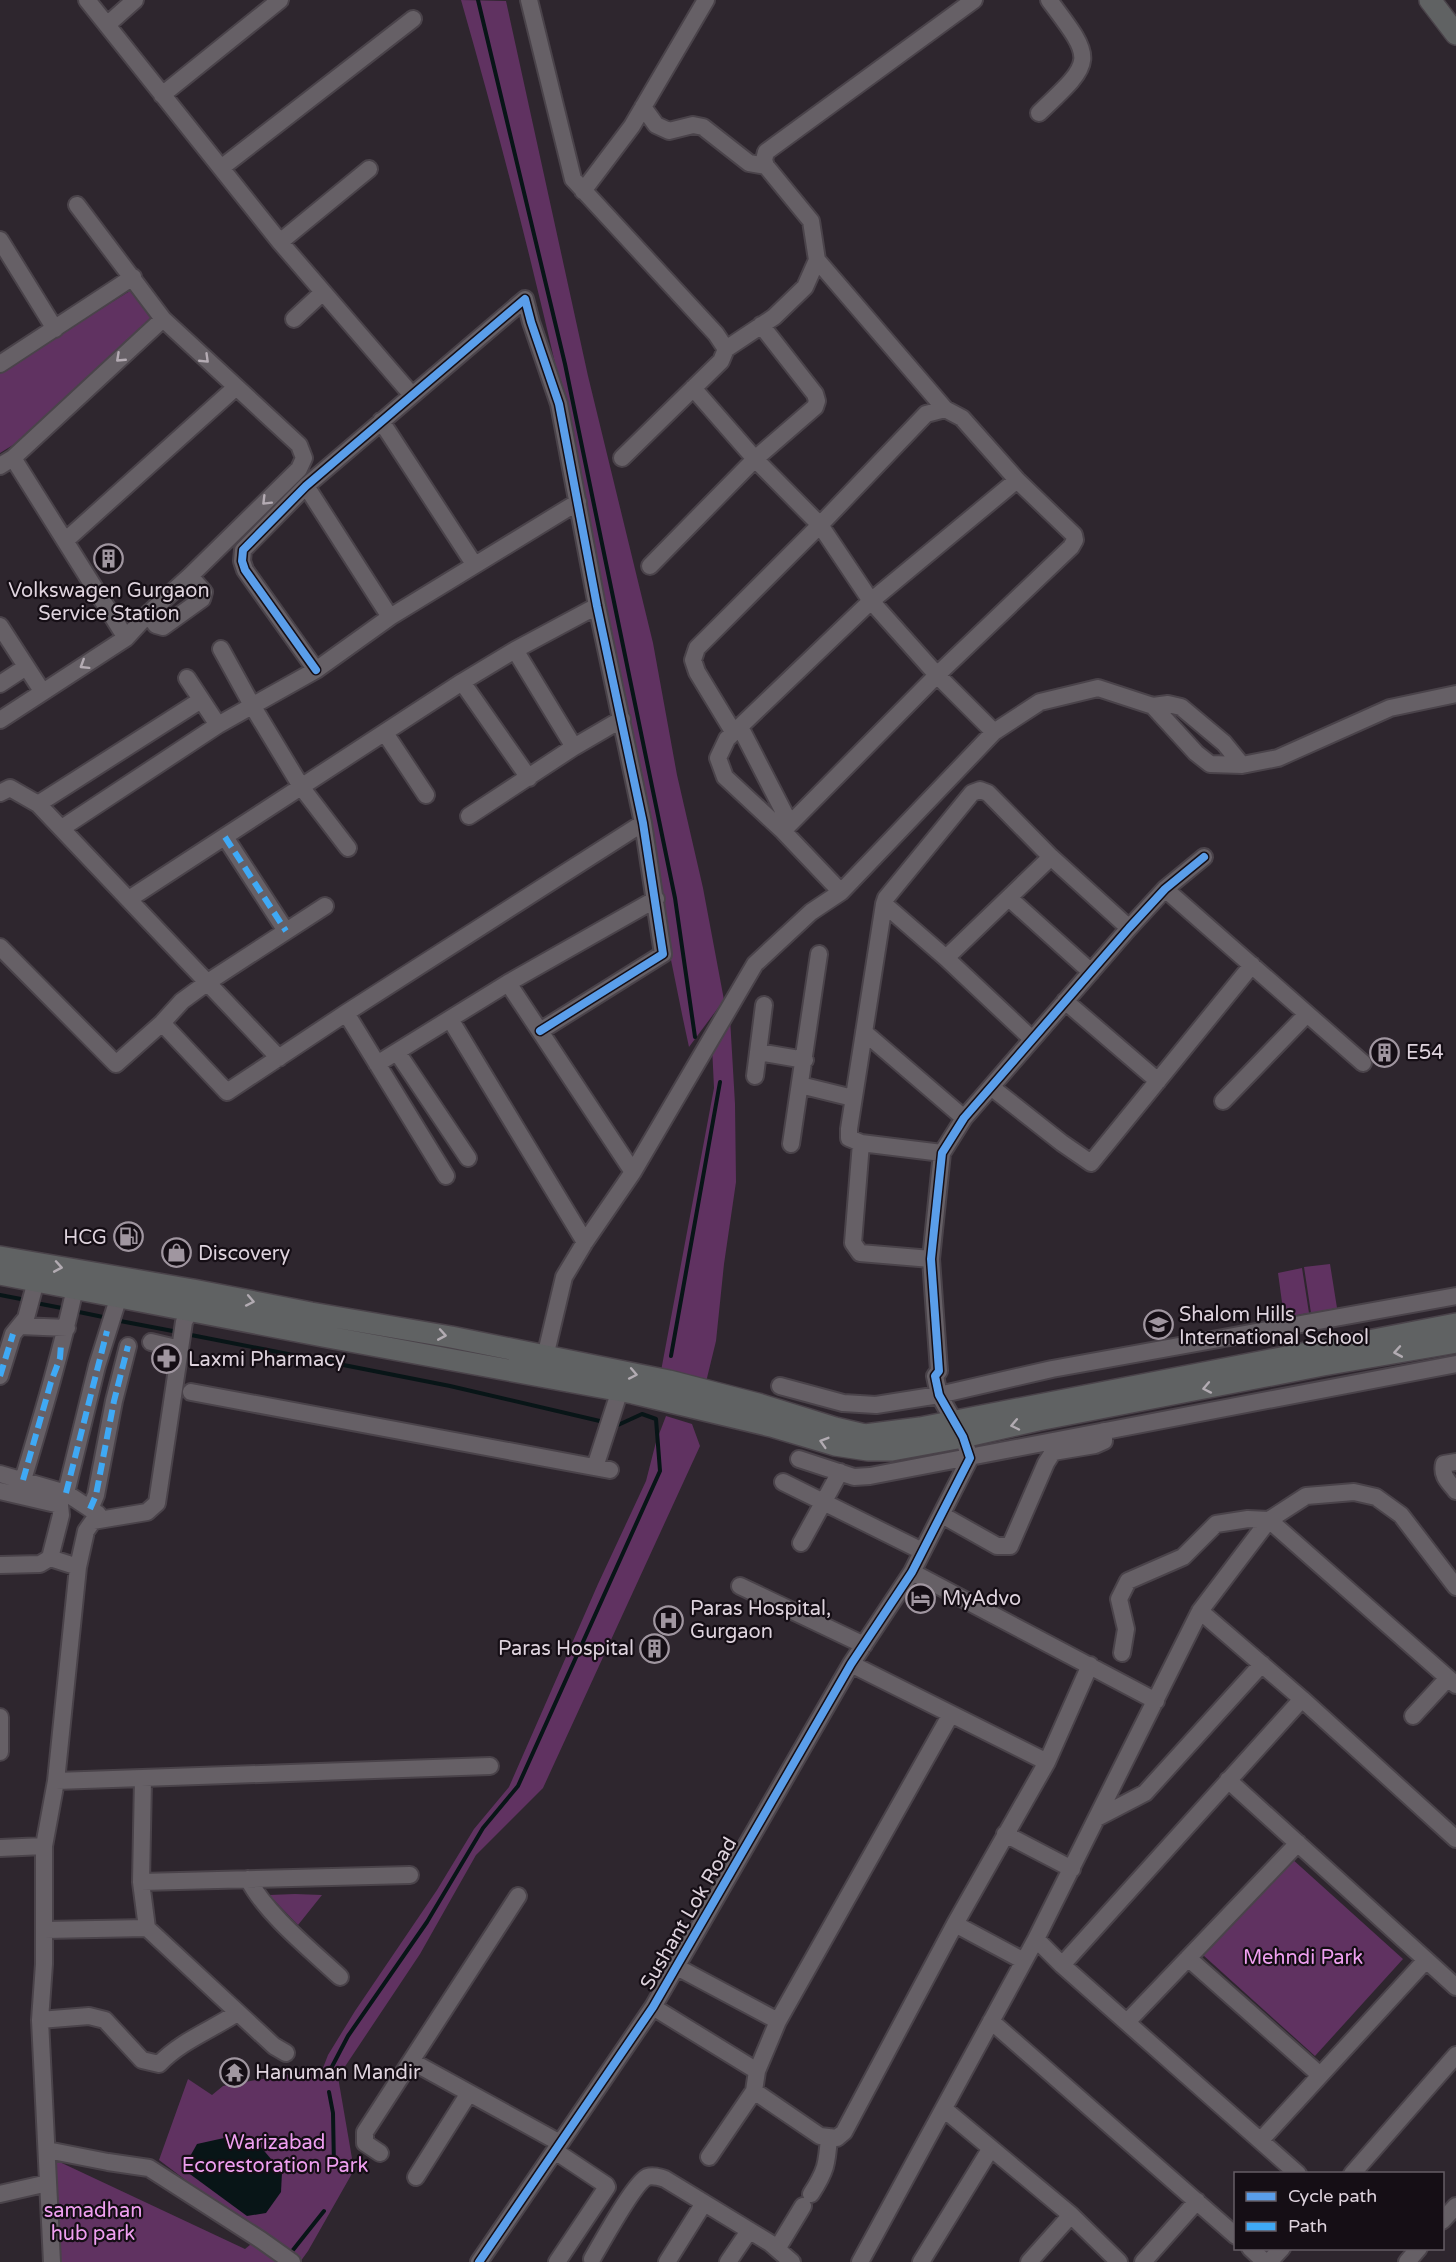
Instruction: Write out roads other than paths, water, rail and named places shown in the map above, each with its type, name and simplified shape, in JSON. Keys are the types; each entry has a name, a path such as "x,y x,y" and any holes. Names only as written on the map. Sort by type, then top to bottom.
{"main road":[{"path":"1430,0 1456,34"},
{"path":"0,1257 451,1337 669,1381 865,1435 920,1428 958,1429 1456,1342"},
{"path":"0,1274 71,1309 116,1304 620,1390 771,1426 835,1446 868,1450 892,1450 958,1429 1456,1324"}],"street":[{"path":"87,0 280,242 411,394"},
{"path":"107,25 135,0"},
{"path":"162,95 280,0"},
{"path":"529,0 573,179 716,334 726,349"},
{"path":"583,191 643,107 706,0"},
{"path":"787,828 937,675 1071,547 1075,540 1074,535 1017,480 962,418 945,409 817,260 811,221 766,166 764,160 766,152 974,0"},
{"path":"1039,113 1072,81 1082,61 1083,49 1078,39 1049,0"},
{"path":"221,168 413,19"},
{"path":"643,107 656,125 669,131 693,125 703,127 749,163 766,166"},
{"path":"280,242 369,169"},
{"path":"0,720 126,638 299,469 304,458 299,445 163,319 77,205"},
{"path":"0,240 55,329"},
{"path":"622,458 721,361 726,349 774,317 805,287 817,260"},
{"path":"2,358 55,329 133,277"},
{"path":"294,319 322,293"},
{"path":"316,670 245,570 243,550 306,486 525,299 559,404 597,606 643,823 663,954 540,1030"},
{"path":"126,638 65,541 6,462 163,319"},
{"path":"650,566 755,459 815,407 817,401 815,394 761,325"},
{"path":"65,541 235,388"},
{"path":"693,388 755,459 820,525 871,601 937,675 994,732"},
{"path":"787,828 737,730 697,672 693,660 697,648 820,525 926,414 945,409"},
{"path":"381,421 474,564"},
{"path":"841,892 787,828 725,777 718,758 727,739 871,601 1017,480"},
{"path":"306,486 390,617"},
{"path":"62,828 218,725 316,670 390,617 578,502"},
{"path":"148,614 156,625 163,627 202,599 204,592 190,576"},
{"path":"129,898 302,788 462,682 515,650 597,606"},
{"path":"0,626 42,691"},
{"path":"221,649 302,788 348,848"},
{"path":"515,650 574,747"},
{"path":"0,684 26,667"},
{"path":"187,678 218,725"},
{"path":"462,682 529,777"},
{"path":"545,1357 564,1277 633,1172 755,964 811,912 841,892 994,732 1040,702 1098,688 1153,706 1168,704 1181,707 1224,742 1242,765"},
{"path":"1153,706 1196,753 1210,764 1242,765 1278,758 1390,708 1456,694"},
{"path":"38,804 201,700"},
{"path":"469,816 574,747 622,719"},
{"path":"386,733 426,795"},
{"path":"0,793 10,788 38,804 279,1058"},
{"path":"942,1153 861,1143 849,1138 886,898 972,793 980,790 988,793 1051,857 1129,928"},
{"path":"162,1023 227,1092 643,823"},
{"path":"225,837 286,931"},
{"path":"946,958 1051,857"},
{"path":"970,1458 942,1394 944,1375 939,1371 931,1259 942,1153 964,1118 1129,928 1165,889 1204,857"},
{"path":"1165,889 1364,1063"},
{"path":"1009,898 1091,972"},
{"path":"377,1064 508,983 656,899"},
{"path":"884,904 946,958 1032,1039"},
{"path":"0,947 116,1064 162,1023 182,1001 325,906"},
{"path":"791,1144 819,954"},
{"path":"991,1087 1091,1163 1252,965"},
{"path":"508,983 633,1172"},
{"path":"1065,1001 1158,1081"},
{"path":"755,1076 764,1005"},
{"path":"346,1013 446,1176"},
{"path":"1223,1101 1308,1014"},
{"path":"450,1019 585,1242"},
{"path":"864,1032 964,1118"},
{"path":"397,1052 468,1158"},
{"path":"758,1052 805,1060"},
{"path":"800,1085 854,1098"},
{"path":"861,1143 853,1243 860,1253 931,1259"},
{"path":"0,1376 15,1327 34,1289"},
{"path":"780,1386 843,1403 876,1405 942,1394 1052,1369 1456,1296"},
{"path":"66,1492 116,1304"},
{"path":"1413,1304 1419,1330"},
{"path":"15,1327 71,1309"},
{"path":"23,1480 60,1358 71,1309"},
{"path":"52,2262 40,2020 44,1930 44,1846 56,1781 78,1568 86,1531 93,1521 147,1512 157,1503 187,1316"},
{"path":"151,1342 181,1345"},
{"path":"90,1509 96,1496 114,1401 128,1346"},
{"path":"799,1459 854,1476 870,1476 1456,1364"},
{"path":"191,1392 602,1469 603,1440 620,1390"},
{"path":"942,1515 997,1546 1010,1546 1053,1452 1095,1445 1104,1441 1104,1431"},
{"name":"Sushant Lok Road","path":"479,2262 653,2007 851,1664 912,1572 970,1458"},
{"path":"1456,1462 1444,1464 1442,1470 1444,1477 1456,1491"},
{"path":"801,1543 840,1472"},
{"path":"0,1474 66,1492 106,1519"},
{"path":"783,1482 922,1551"},
{"path":"0,1491 60,1505 61,1515 50,1557 40,1564 0,1565"},
{"path":"860,2262 1036,1939 1200,1611 1269,1520 1306,1496 1354,1492 1376,1497 1401,1515 1456,1587"},
{"path":"1122,1653 1126,1629 1119,1599 1128,1581 1183,1557 1216,1524 1248,1519 1269,1520 1452,1682 1413,1716"},
{"path":"50,1557 78,1568"},
{"path":"912,1572 1156,1701"},
{"path":"740,1586 864,1645"},
{"path":"1200,1611 1302,1699 1456,1839"},
{"path":"851,1664 1047,1762"},
{"path":"1097,1818 1145,1793 1262,1664"},
{"path":"754,2091 820,2136 837,2138 844,2133 955,1924 1047,1762 1090,1665"},
{"path":"1062,1965 1302,1699"},
{"path":"709,2157 754,2091 757,2071 778,2021 951,1714"},
{"path":"0,1717 0,1752"},
{"path":"56,1781 490,1766"},
{"path":"143,1779 141,1882 147,1928 237,2013 274,2046 286,2053"},
{"path":"1228,1780 1456,1987"},
{"path":"1005,1834 1072,1869"},
{"path":"1127,2022 1298,1843"},
{"path":"0,1848 44,1846"},
{"path":"141,1882 410,1875"},
{"path":"248,1879 252,1888 281,1921 340,1977"},
{"path":"380,2153 365,2143 365,2133 518,1896"},
{"path":"955,1924 1024,1960"},
{"path":"44,1930 147,1928"},
{"path":"1036,1939 1062,1965 1296,2172"},
{"path":"1188,1958 1320,2075"},
{"path":"1261,2140 1426,1960"},
{"path":"675,1966 778,2021"},
{"path":"653,2007 757,2071"},
{"path":"40,2020 88,2016 105,2020 142,2060 159,2064 179,2046 218,2026 237,2013"},
{"path":"991,2021 1234,2234"},
{"path":"1354,2172 1456,2055"},
{"path":"411,2061 557,2147 606,2185 607,2187 558,2262"},
{"path":"416,2177 469,2094"},
{"path":"944,2109 1071,2215 1119,2262"},
{"path":"777,2249 824,2174 829,2137"},
{"path":"921,2262 992,2148"},
{"path":"48,2150 149,2168 292,2262"},
{"path":"570,2243 594,2261 635,2190 646,2178 654,2176 665,2179 749,2231 792,2262"},
{"path":"0,2194 48,2183"},
{"path":"1143,2262 1197,2201"},
{"path":"667,2262 704,2203"},
{"path":"1444,2220 1456,2206"},
{"path":"1029,2262 1071,2215"},
{"path":"728,2262 749,2231"},
{"path":"1252,2250 1267,2262 1280,2250"},
{"path":"1407,2262 1417,2250"}],"waterway":[{"path":"478,0 565,364 675,898 695,1037"},
{"path":"671,1356 720,1082"},
{"path":"0,1295 26,1300"},
{"path":"36,1303 67,1309"},
{"path":"74,1311 108,1318"},
{"path":"115,1320 178,1332"},
{"path":"186,1334 450,1386 604,1422"},
{"path":"326,2078 348,2036 427,1922 483,1828 518,1786 660,1471 656,1419 642,1414 618,1425 614,1424"},
{"path":"329,2092 333,2113 334,2167"},
{"path":"289,2255 324,2211"}],"place":[{"name":"Volkswagen Gurgaon Service Station","path":"109,559"},
{"name":"E54","path":"1385,1052"},
{"name":"HCG","path":"128,1237"},
{"name":"Discovery","path":"177,1253"},
{"name":"Shalom Hills International School","path":"1158,1325"},
{"name":"Laxmi Pharmacy","path":"167,1359"},
{"name":"MyAdvo","path":"921,1598"},
{"name":"Paras Hospital, Gurgaon","path":"669,1620"},
{"name":"Paras Hospital","path":"655,1648"},
{"name":"Hanuman Mandir","path":"234,2072"}],"park label":[{"name":"Mehndi Park","path":"1303,1957"},
{"name":"Warizabad Ecorestoration Park","path":"275,2154"},
{"name":"samadhan hub park","path":"93,2222"}]}
